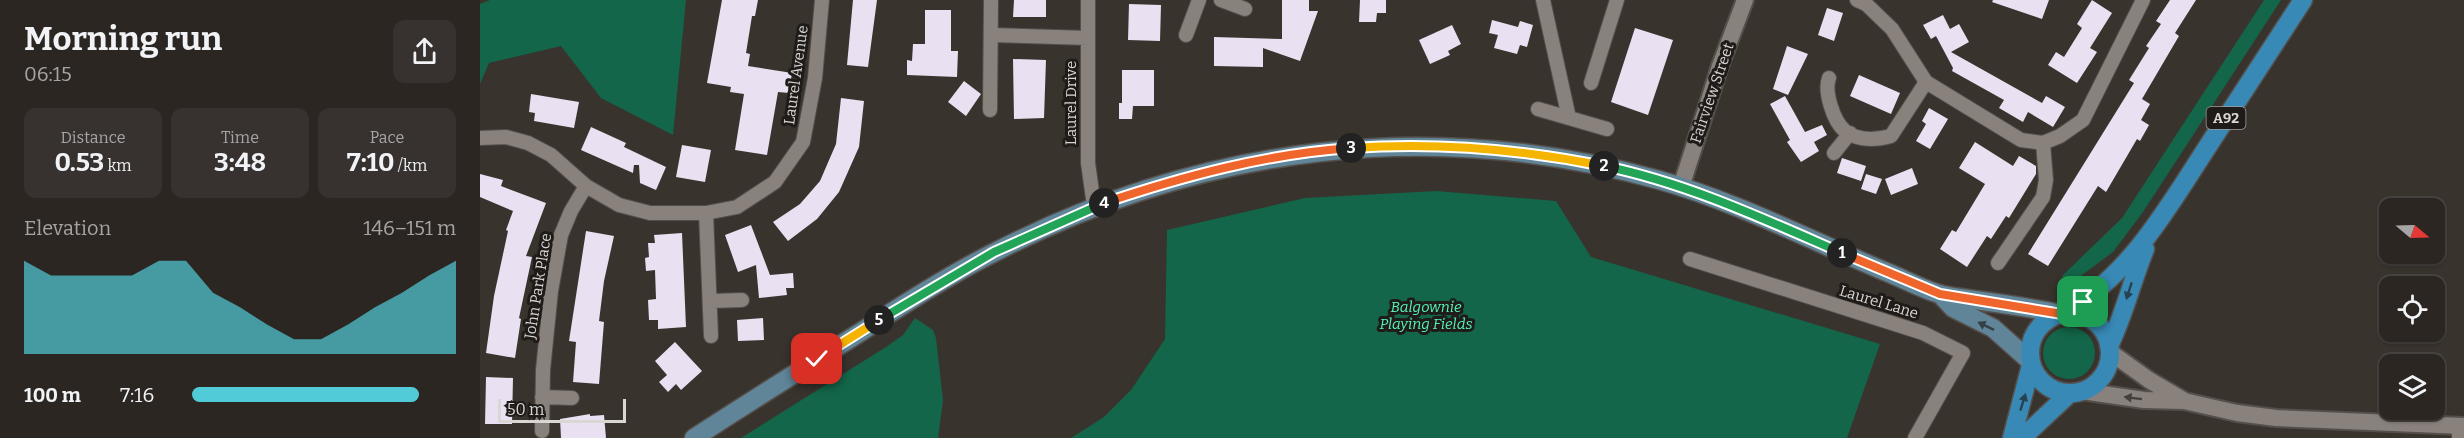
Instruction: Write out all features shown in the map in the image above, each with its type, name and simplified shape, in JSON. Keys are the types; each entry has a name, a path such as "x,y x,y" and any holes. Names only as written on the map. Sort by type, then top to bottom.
{"main road":[{"name":"A92","path":"2012,438 2031,363 2030,349 2033,336 2050,318 2083,302 2117,273 2150,236 2303,0"},
{"path":"694,438 923,292 994,252 1094,206 1210,170 1322,151 1388,146 1431,145 1515,151 1614,168 1681,187 1779,225 1940,294 2062,314 2073,313 2093,320 2106,336 2109,349"},
{"name":"A92","path":"2022,438 2076,393 2094,386 2102,376 2108,365 2109,349 2118,329 2129,288 2150,236"},
{"path":"1940,294 1953,308 1993,328 2031,363 2037,377 2046,386 2057,392 2076,393"}],"street":[{"name":"Laurel Avenue","path":"480,138 506,137 528,143 551,155 586,186 619,205 650,213 706,213 737,207 775,182 802,142 815,78 822,0"},
{"path":"990,110 991,0"},
{"name":"Laurel Drive","path":"1088,0 1088,163 1094,206"},
{"path":"1186,35 1199,0"},
{"path":"1221,0 1245,9"},
{"path":"1543,0 1569,118"},
{"path":"1591,83 1617,0"},
{"name":"Fairview Street","path":"1681,187 1720,66 1745,0"},
{"path":"1863,1 1892,29 1926,82 2021,140 2043,143 2060,136 2083,120 2143,0"},
{"path":"991,35 1088,38"},
{"path":"1829,78 1827,85 1830,105 1844,130 1866,140 1891,136 1926,82"},
{"path":"1538,109 1607,129"},
{"path":"1834,153 1850,133"},
{"path":"1998,263 2043,197 2046,180 2043,143"},
{"name":"John Park Place","path":"542,431 543,370 551,291 561,235 571,211 586,186"},
{"path":"706,213 711,336"},
{"name":"Laurel Lane","path":"1690,260 1923,333 1963,353 1915,438"},
{"path":"710,301 742,300"},
{"path":"2109,349 2149,380 2184,401"},
{"path":"2076,393 2144,400 2184,401 2237,413 2276,418 2461,430"},
{"path":"542,397 572,398"}],"green space":[{"path":"490,0 686,0 673,135 601,98 561,46 489,63 480,84 480,4"},
{"path":"2264,0 2281,0 2143,212 2113,252 2070,284 2062,276 2122,218"},
{"name":"Balgownie Playing Fields","path":"1436,191 1556,201 1591,257 1880,344 1847,438 1071,438 1104,417 1131,390 1165,339 1167,230 1305,198"},
{"path":"915,318 933,330 936,338 943,400 938,438 741,438 886,347 903,335"},
{"path":"2069,327 2079,329 2087,335 2093,343 2095,353 2093,363 2087,371 2079,377 2069,379 2059,377 2051,371 2045,363 2043,353 2045,343 2051,335 2059,329"}],"building":[{"path":"722,0 758,0 755,16 752,16 746,53 750,54 748,66 792,73 789,93 778,92 767,155 735,150 744,94 730,92 731,87 707,83"},
{"path":"853,0 877,0 868,67 847,65"},
{"path":"1014,0 1046,0 1046,17 1013,17"},
{"path":"1282,0 1309,0 1309,11 1318,11 1300,61 1263,48 1263,67 1214,66 1214,37 1282,39"},
{"path":"1360,0 1386,0 1386,13 1377,13 1376,22 1359,22"},
{"path":"1993,0 2049,0 2042,19 1992,2"},
{"path":"2092,0 2112,13 2090,48 2097,52 2077,83 2048,65 2056,52 2064,57 2082,28 2077,24"},
{"path":"2170,0 2196,0 2175,33 2179,36 2142,99 2150,104 2141,120 2149,125 2140,141 2137,139 2106,192 2098,186 2048,266 2028,254 2134,83 2129,80 2149,48 2146,46 2161,24 2156,21"},
{"path":"1129,4 1161,5 1160,41 1128,40"},
{"path":"1827,8 1843,13 1834,41 1818,35"},
{"path":"925,10 951,10 951,51 958,51 957,77 907,75 907,60 912,61 913,44 925,44"},
{"path":"1943,15 1950,29 1959,24 1969,42 1951,52 2042,103 2046,96 2065,107 2053,127 2028,112 2023,122 1999,108 2004,100 1952,71 1953,68 1936,36 1931,39 1923,25"},
{"path":"1492,20 1518,27 1520,21 1533,25 1527,47 1520,45 1517,54 1494,48 1498,35 1489,33"},
{"path":"1452,25 1461,44 1448,51 1450,55 1430,64 1419,40"},
{"path":"1635,28 1673,40 1648,115 1611,102"},
{"path":"1787,46 1808,54 1788,95 1773,89"},
{"path":"1013,59 1046,60 1044,118 1014,119"},
{"path":"1122,70 1154,70 1154,106 1133,106 1132,119 1119,119 1119,103 1122,103"},
{"path":"1859,75 1900,93 1891,114 1850,96"},
{"path":"964,81 981,94 966,116 948,102"},
{"path":"531,94 579,102 574,128 534,121 535,113 529,112"},
{"path":"1785,96 1805,132 1822,125 1827,135 1814,142 1819,151 1801,162 1787,142 1790,140 1770,104"},
{"path":"841,98 864,101 859,147 839,192 817,219 788,241 773,222 800,204 820,181 836,144"},
{"path":"1929,108 1948,119 1930,149 1916,141 1926,124 1922,121"},
{"path":"591,127 626,143 624,147 666,167 656,190 640,183 639,165 634,165 633,173 581,150"},
{"path":"1975,142 2013,166 2019,156 2036,166 2036,174 2009,218 2006,216 1991,239 1987,236 1967,267 1940,249 1952,230 1956,232 1985,184 1959,168"},
{"path":"682,145 711,150 705,182 676,177"},
{"path":"1842,158 1866,166 1861,181 1837,173"},
{"path":"1912,168 1918,184 1891,195 1885,179"},
{"path":"480,174 503,180 501,186 546,203 526,256 532,257 519,318 521,319 515,358 486,353 494,296 508,231 506,230 513,211 480,197"},
{"path":"1866,174 1882,179 1876,194 1861,189"},
{"path":"751,225 770,275 793,273 794,288 786,288 787,295 759,298 756,265 738,272 725,235"},
{"path":"586,231 614,236 604,281 599,321 604,322 599,384 573,382 576,342 569,341"},
{"path":"682,233 686,327 658,329 658,320 649,320 648,300 656,299 655,270 646,271 645,258 649,257 648,243 655,243 654,235"},
{"path":"763,318 764,340 738,341 737,320"},
{"path":"675,342 702,371 681,390 676,384 668,392 659,382 667,375 655,361"},
{"path":"486,377 513,378 512,424 485,424"},
{"path":"590,414 590,416 604,415 606,438 561,438 560,419"}],"route":[{"path":"817,359 923,292 994,252 1094,206 1210,170 1275,158 1365,147 1431,145 1515,151 1614,168 1663,181 1734,207 1940,294 2062,314 2083,302"}]}
